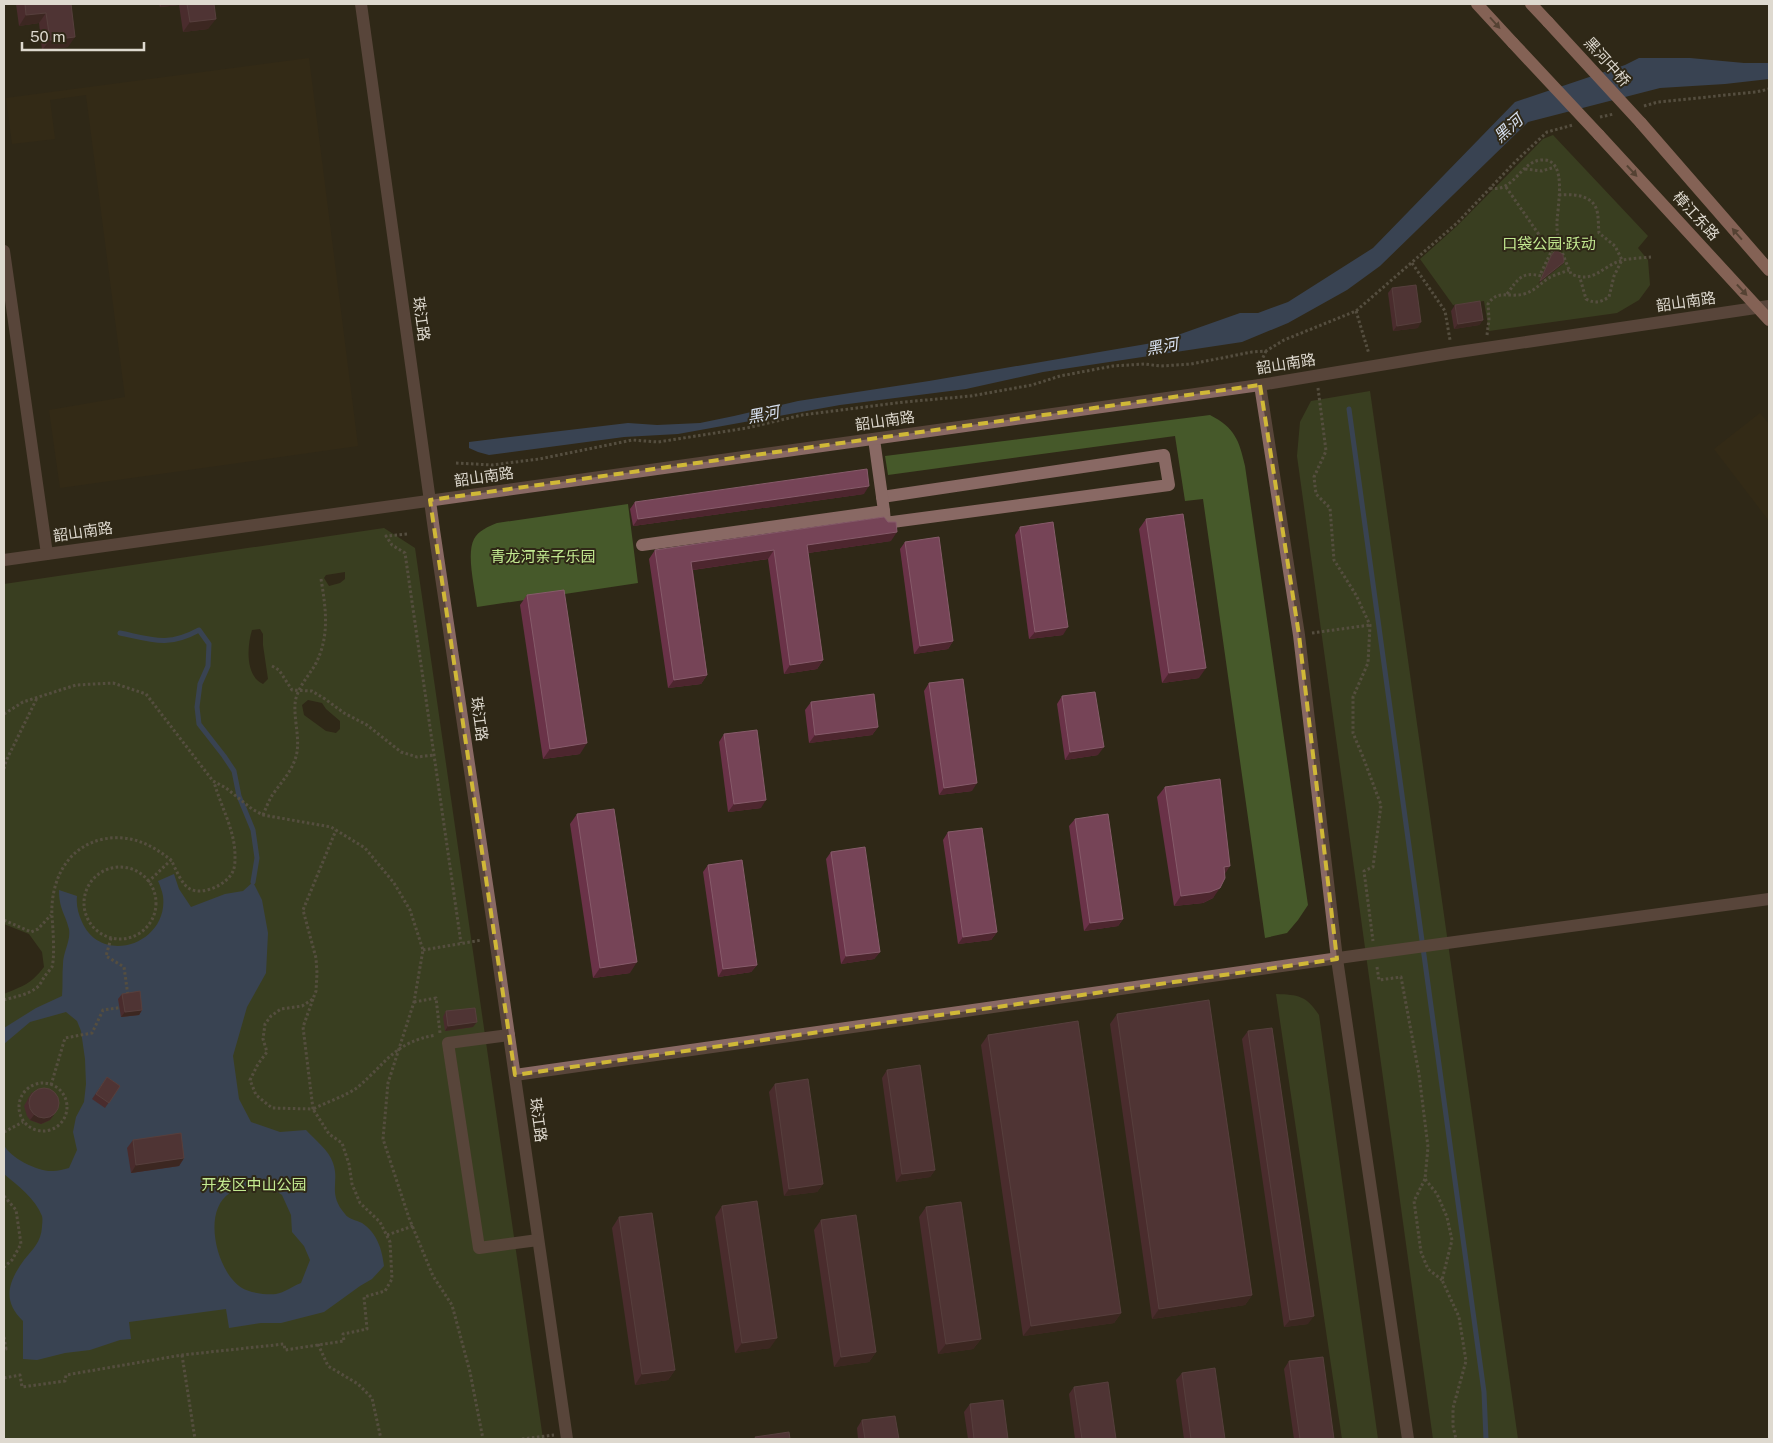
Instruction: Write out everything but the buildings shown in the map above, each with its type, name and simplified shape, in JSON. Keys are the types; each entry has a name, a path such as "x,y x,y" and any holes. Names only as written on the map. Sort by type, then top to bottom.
{"main road":[{"name":"樟江东路","path":"1477,4 1598,135 1764,307 1769,320"},
{"name":"黑河中桥","path":"1531,4 1641,123"},
{"name":"樟江东路","path":"1641,123 1769,270"}],"street":[{"name":"珠江路","path":"361,4 430,500 515,1074 566,1436"},
{"path":"4,251 6,287 47,554"},
{"name":"韶山南路","path":"4,560 1260,385 1452,353 1764,307"},
{"path":"1260,385 1299,635 1337,959 1408,1439"},
{"path":"874,439 885,523 1169,485 1164,455 882,497"},
{"path":"642,545 884,511"},
{"path":"515,1074 1769,899"},
{"path":"509,1035 444,1039 479,1248 538,1240"}],"path":[{"path":"1640,107 1658,102 1769,89"},
{"path":"1593,119 1621,112"},
{"path":"456,463 492,465 540,459 632,440 658,442 747,428 802,415 904,402 971,396 1032,385 1060,376 1113,366 1191,364 1266,351 1284,340 1356,311 1457,223 1516,161 1547,132 1575,124"},
{"path":"1490,188 1499,190 1506,186 1534,161 1543,159 1551,162 1555,166 1560,182 1556,228 1571,274 1580,278 1592,277 1604,268 1622,260 1651,257"},
{"path":"1525,169 1542,171 1555,166"},
{"path":"1506,186 1551,252"},
{"path":"1559,195 1580,195 1590,200 1596,208 1599,233 1615,246 1622,260"},
{"path":"1540,275 1559,238"},
{"path":"1580,278 1586,299 1592,302 1600,302 1610,297 1614,276 1622,260"},
{"path":"1412,263 1446,311 1452,353"},
{"path":"1488,348 1488,304 1493,297 1501,294 1518,295 1534,291 1548,278 1569,270"},
{"path":"1507,295 1518,278 1529,274 1548,278"},
{"path":"1356,311 1373,367"},
{"path":"1260,385 1260,364 1266,351"},
{"path":"1316,376 1326,451 1314,477 1316,494 1330,508 1334,560 1356,595 1370,625 1368,663 1353,697 1353,733 1381,805 1373,868 1364,871 1379,980 1401,977 1419,1074 1428,1147 1425,1179 1414,1201 1421,1252 1428,1269 1442,1280 1459,1317 1466,1361 1453,1408 1453,1426 1456,1439"},
{"path":"407,534 386,536 392,545 405,553 461,943"},
{"path":"263,815 272,795 289,775 297,752 296,706 299,692 316,663 325,639 326,610 321,579"},
{"path":"1299,635 1370,625"},
{"path":"272,666 279,670 292,690 299,692 312,691 344,713 367,725 401,752 417,757 434,755"},
{"path":"4,714 23,702 76,685 114,683 146,694 213,781 234,838 235,858 233,873 217,888 200,891 190,889 171,860 147,843 128,838 111,838 95,841 72,856 62,868 55,883 52,915 52,966 36,988 4,1000"},
{"path":"4,769 36,698"},
{"path":"213,781 226,788 252,809 263,815 331,827 365,848 394,883 410,910 423,950 414,1002 388,1083 383,1139 413,1226 433,1276 452,1305 470,1372 482,1439"},
{"path":"4,1378 20,1375 22,1387 65,1381 66,1375 182,1356 284,1344 285,1350 344,1341 343,1334 367,1329 364,1297 385,1291 392,1279 390,1242 380,1222 360,1202 352,1184 349,1164 342,1143 330,1134 313,1109 303,1027 316,991 318,972 303,910 336,830"},
{"path":"148,882 171,860"},
{"path":"118,867 140,873 148,882 153,891 155,901 151,921 144,929 136,935 126,938 111,938 94,928 84,908 84,896 96,876 106,870 118,867"},
{"path":"4,920 31,932 38,929 52,915"},
{"path":"111,938 106,956 124,968 128,997"},
{"path":"423,950 495,938"},
{"path":"313,999 302,1006 281,1010 271,1016 264,1024 263,1039 267,1052 250,1080 256,1095 272,1108 313,1109 356,1088 399,1048 416,1040 444,1039 436,998 414,1002"},
{"path":"51,1084 65,1038 92,1033 103,1010 130,1006"},
{"path":"35,1084 51,1084 64,1095 67,1110 60,1124 47,1131 32,1129 23,1122 19,1110 22,1094 35,1084"},
{"path":"4,1132 23,1122"},
{"path":"1425,1179 1437,1194 1447,1217 1452,1240 1442,1280"},
{"path":"4,1196 16,1210 21,1244 12,1260 4,1267"},
{"path":"387,1235 413,1226"},
{"path":"4,1337 6,1349 4,1349"},
{"path":"318,1344 328,1366 358,1384 372,1398 381,1439"},
{"path":"182,1356 195,1439"},
{"path":"522,1439 566,1436"}],"highlighted area":[{"path":"1260,385 1299,635 1337,959 515,1075 430,500"}],"shaded area":[{"path":"309,58 358,446 60,488 49,410 125,397 86,95 50,100 55,139 12,144 6,98"},
{"path":"1760,413 1769,424 1769,521 1714,449"}],"green space":[{"name":"口袋公园·跃动","path":"1553,135 1648,236 1638,248 1648,260 1650,285 1639,300 1617,313 1489,331 1484,301 1453,305 1420,259 1457,226 1543,139"},
{"path":"1370,391 1518,1439 1433,1439 1297,456 1300,422 1311,401"},
{"path":"1210,415 1225,425 1235,436 1241,449 1245,466 1308,905 1287,933 1265,938 1203,499 1185,501 1175,436 888,475 885,456"},
{"name":"青龙河亲子乐园","path":"628,504 638,583 477,607 471,553 474,539 481,531 497,523"},
{"name":"开发区中山公园","path":"384,528 415,548 543,1439 4,1439 4,994 26,984 44,967 42,952 29,934 4,924 4,584","holes":["345,572 345,579 340,583 329,586 324,578 326,575","260,629 263,634 268,679 263,684 257,680 250,668 249,644 252,630","308,700 322,703 340,721 340,729 336,733 326,731 304,715 302,705"]},
{"path":"1276,994 1301,997 1310,1003 1319,1015 1378,1439 1342,1439"}],"water":[{"name":"黑河","path":"1639,58 1690,58 1744,63 1769,63 1769,79 1660,88 1528,122 1380,266 1347,290 1288,323 1242,342 1043,372 966,389 840,405 678,434 624,437 489,455 469,448 469,442 628,423 657,425 700,423 798,401 1158,342 1240,313 1258,313 1288,302 1373,248 1515,102 1625,65"},
{"path":"174,874 179,889 191,907 225,894 243,891 253,882 262,900 268,933 266,973 247,1007 233,1056 239,1099 251,1122 280,1132 306,1130 325,1149 331,1158 335,1170 335,1194 340,1207 346,1216 362,1223 375,1237 382,1254 384,1266 372,1279 324,1312 281,1323 261,1323 229,1328 226,1309 129,1322 131,1339 120,1340 90,1350 65,1353 37,1360 23,1359 23,1321 16,1314 12,1306 10,1291 14,1276 38,1241 41,1232 42,1216 31,1198 4,1174 4,1145 12,1155 32,1167 47,1171 69,1168 77,1150 73,1132 76,1117 84,1102 86,1084 85,1059 81,1031 77,1021 66,1012 30,1022 4,1044 4,1028 36,1008 62,996 63,960 69,929 62,911 59,890 77,896 79,915 91,936 104,944 118,946 132,944 145,937 156,926 162,912 163,896 158,881","holes":["252,1186 273,1189 282,1195 291,1215 292,1232 304,1246 310,1260 301,1283 285,1291 268,1294 245,1290 233,1280 220,1256 214,1227 216,1213 221,1202 230,1193"]}],"waterway":[{"path":"1349,409 1484,1392 1486,1439"},
{"path":"120,633 160,641 178,639 199,630 209,644 208,666 200,684 197,707 199,724 234,771 239,796 253,830 257,858 253,882"}]}
